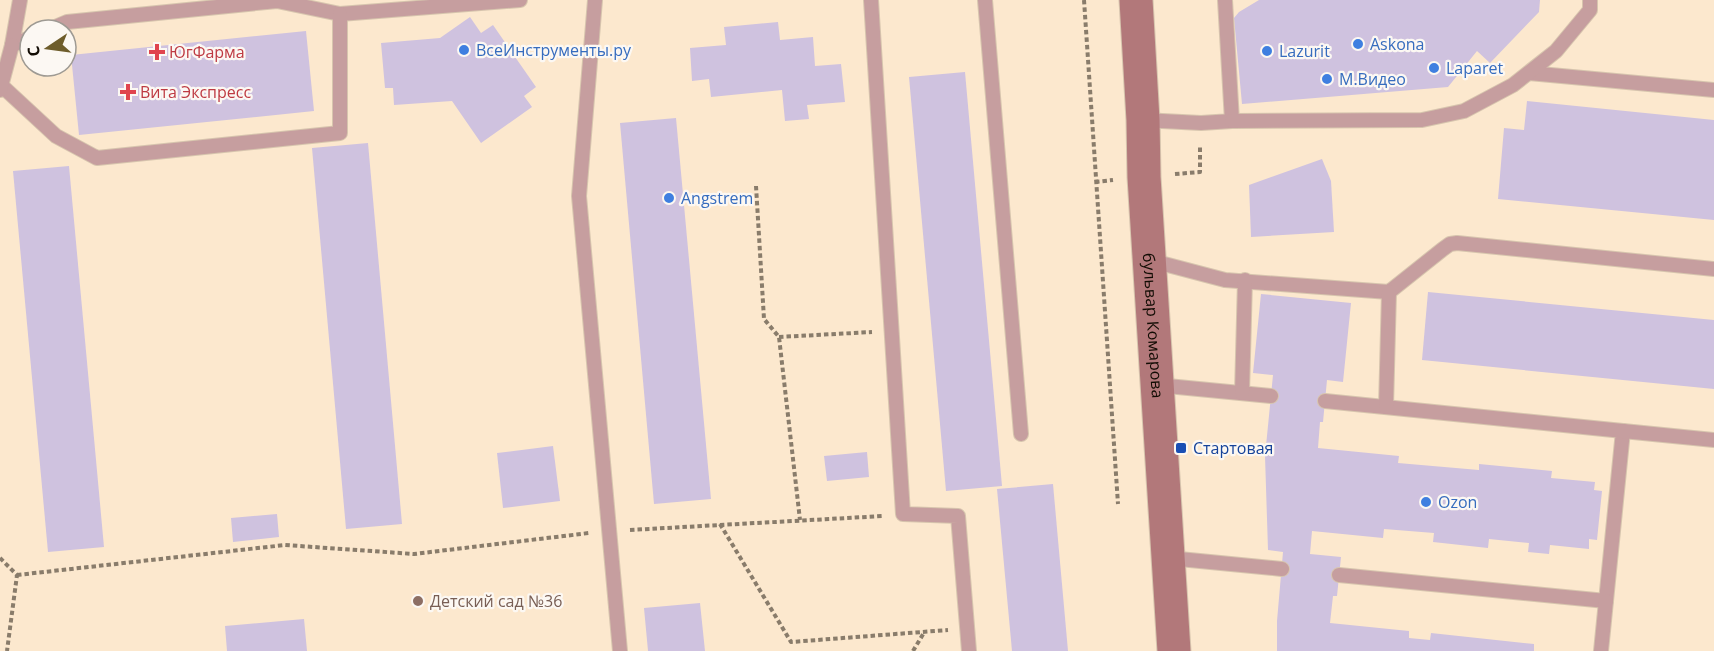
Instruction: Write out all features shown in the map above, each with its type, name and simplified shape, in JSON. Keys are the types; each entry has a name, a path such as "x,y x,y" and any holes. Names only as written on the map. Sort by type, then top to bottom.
{"street":[{"name":"бульвар Комарова","path":"1136,0 1144,177 1174,651"}],"lane":[{"path":"20,0 1,88 56,136 97,158 340,133 340,14"},
{"path":"78,21 277,1 340,14 520,0"},
{"path":"595,0 579,196 620,651"},
{"path":"871,0 903,514 958,516 969,651"},
{"path":"985,0 1021,434"},
{"path":"1225,0 1232,121"},
{"path":"1143,120 1201,123 1422,120 1464,111 1513,85 1556,51 1590,10 1590,0"},
{"path":"12,45 18,43"},
{"path":"1529,73 1714,90"},
{"path":"1149,260 1225,280 1389,292 1443,249 1450,244 1457,243 1714,269"},
{"path":"1242,393 1245,280"},
{"path":"1386,407 1389,292"},
{"path":"1157,385 1271,396"},
{"path":"1325,401 1714,440"},
{"path":"1602,651 1623,431"},
{"path":"1168,558 1282,569"},
{"path":"1339,575 1606,601"}],"path":[{"path":"1084,0 1118,504"},
{"path":"1144,177 1200,172 1201,123"},
{"path":"756,186 764,319 780,337 800,520"},
{"path":"780,337 892,331"},
{"path":"0,558 17,574 285,545 414,554 610,531 903,514"},
{"path":"720,525 791,642 792,651"},
{"path":"7,651 17,574"},
{"path":"791,642 966,628"},
{"path":"913,651 925,631"}],"building":[{"path":"1259,0 1540,0 1539,12 1490,63 1477,51 1448,87 1242,104 1234,18 1239,12"},
{"path":"470,17 481,33 493,25 536,87 524,96 532,107 481,143 452,101 394,105 393,88 385,88 381,43 440,38"},
{"path":"778,22 780,40 813,37 815,66 841,64 845,102 807,105 809,119 785,121 782,90 711,97 709,79 692,81 690,48 726,45 724,27"},
{"path":"306,31 314,111 79,135 73,78 78,78 78,54"},
{"path":"965,72 1002,486 946,491 909,77"},
{"path":"1527,101 1714,120 1714,220 1498,199 1504,128 1524,130"},
{"path":"676,118 711,499 654,504 620,123"},
{"path":"368,143 402,524 346,529 312,148"},
{"path":"1322,159 1331,181 1334,232 1251,237 1249,185"},
{"path":"69,166 104,547 48,552 13,171"},
{"path":"1428,292 1714,320 1714,389 1422,360"},
{"path":"1261,294 1351,303 1343,382 1327,380 1318,448 1399,456 1398,463 1479,470 1479,464 1552,471 1551,478 1595,482 1594,490 1602,491 1597,540 1589,539 1589,549 1550,545 1549,554 1528,552 1529,543 1489,539 1488,548 1433,542 1434,533 1384,529 1383,538 1312,531 1310,554 1341,557 1337,596 1333,596 1330,623 1409,631 1409,638 1430,640 1431,633 1534,644 1534,651 1277,651 1277,621 1283,552 1268,550 1265,456 1273,375 1253,373"},
{"path":"553,446 560,501 503,508 497,453"},
{"path":"867,452 869,477 827,481 824,456"},
{"path":"1053,484 1068,651 1012,651 997,489"},
{"path":"277,514 279,537 233,542 231,518"},
{"path":"700,603 705,651 648,651 644,608"},
{"path":"304,619 307,651 227,651 225,626"}],"place":[{"name":"Askona","path":"1358,44"},
{"name":"ВсеИнструменты.ру","path":"464,50"},
{"name":"Lazurit","path":"1267,51"},
{"name":"ЮгФарма","path":"157,52"},
{"name":"Laparet","path":"1434,68"},
{"name":"М.Видео","path":"1327,79"},
{"name":"Вита Экспресс","path":"128,92"},
{"name":"Angstrem","path":"669,198"},
{"name":"Стартовая","path":"1181,448"},
{"name":"Ozon","path":"1426,502"},
{"name":"Детский сад №36","path":"418,601"}]}
